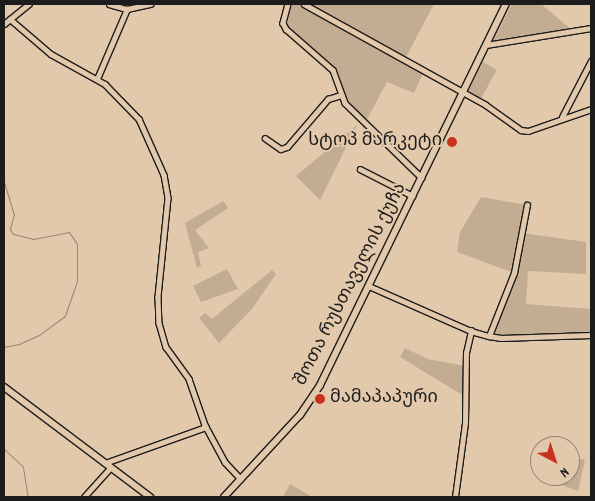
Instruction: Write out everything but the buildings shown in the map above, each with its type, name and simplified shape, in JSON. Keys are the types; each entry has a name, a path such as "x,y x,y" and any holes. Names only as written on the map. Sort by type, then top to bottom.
{"main road":[{"name":"შოთა რუსთაველის ქუჩა","path":"224,497 312,398 369,286 506,4"},
{"path":"4,387 150,497"}],"street":[{"path":"4,24 28,4"},
{"path":"109,4 127,9 150,4"},
{"path":"288,4 283,23 333,70 345,103 422,178"},
{"path":"304,4 462,93 521,130 528,131 562,117 591,109"},
{"path":"97,79 127,9"},
{"path":"10,19 51,54 97,79 115,92 139,119 164,175 168,198 158,297 159,323 166,347 189,379 206,426 225,462 241,479"},
{"path":"486,44 591,28"},
{"path":"562,117 591,61"},
{"path":"265,138 281,149 287,147 328,99 341,94"},
{"path":"360,169 413,196"},
{"path":"489,336 514,273 527,205"},
{"path":"369,286 471,331 489,336 591,335"},
{"path":"455,497 465,423 466,353 471,331"},
{"path":"105,463 206,426"},
{"path":"84,497 112,467"}],"shaded area":[{"path":"291,4 434,4 405,59 424,71 414,93 387,82 365,123 345,103 335,73 286,29"},
{"path":"512,4 541,4 573,31 493,41"},
{"path":"483,62 497,70 479,102 468,92"},
{"path":"357,125 320,200 296,176"},
{"path":"481,197 527,205 522,233 586,242 586,274 528,271 526,304 591,309 591,335 501,338 489,336 514,273 457,252 460,232"},
{"path":"223,201 228,208 195,230 209,248 198,252 201,266 197,268 185,223"},
{"path":"227,269 238,289 201,302 193,286"},
{"path":"272,270 276,274 252,309 219,343 199,318 205,313 212,319"},
{"path":"405,348 428,359 465,366 464,396 400,357"},
{"path":"580,459 585,460 580,482"},
{"path":"290,484 312,497 283,497"},
{"path":"564,486 579,486 578,491"}],"waterway":[{"path":"4,182 14,214 10,229 13,234 33,239 69,232 77,244 77,281 65,316 39,335 19,344 4,347"},
{"path":"4,449 23,467 28,497"}],"place":[{"name":"სტოპ მარკეტი","path":"452,142"},
{"name":"მამაპაპური","path":"320,399"}]}
